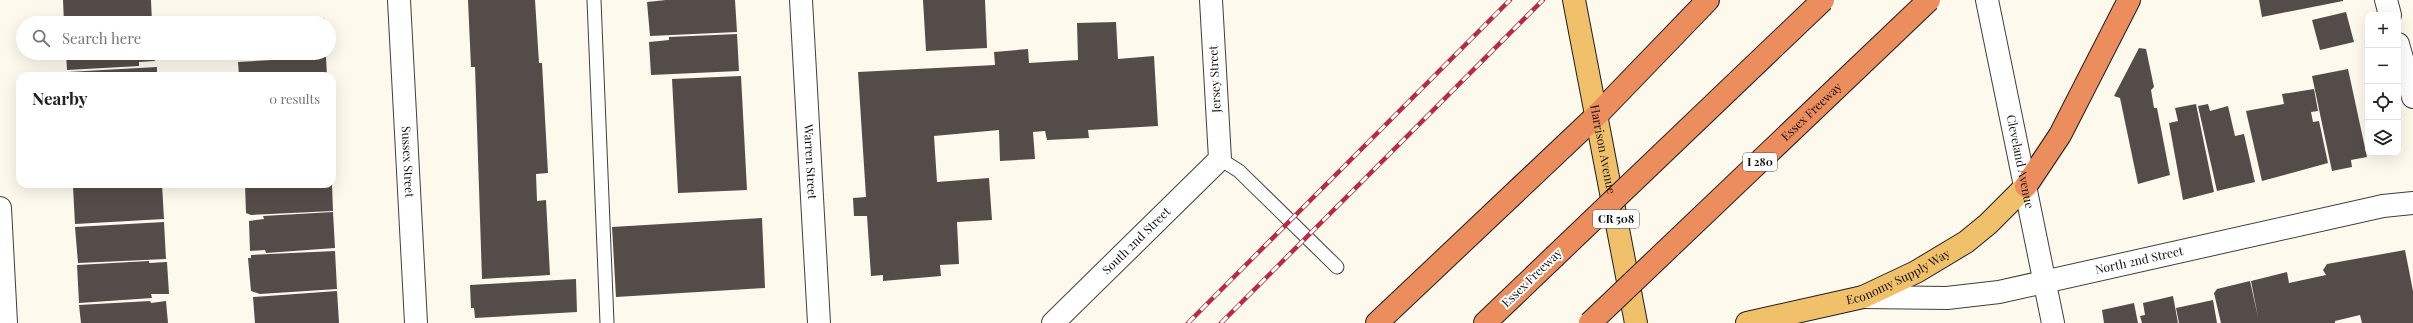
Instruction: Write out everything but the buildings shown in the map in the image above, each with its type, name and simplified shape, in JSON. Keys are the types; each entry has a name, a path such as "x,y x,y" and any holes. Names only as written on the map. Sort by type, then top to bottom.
{"highway":[{"path":"1377,323 1597,114 1708,0"},
{"name":"Essex Freeway","path":"1485,323 1823,0"},
{"name":"Essex Freeway","path":"1590,323 1929,0"},
{"path":"2026,186 2063,129 2129,0"}],"main road":[{"name":"Harrison Avenue","path":"1574,0 1636,323"},
{"name":"Economy Supply Way","path":"1747,323 1863,297 1916,272 1966,242 1988,224 2026,186"}],"street":[{"name":"Sussex Street","path":"399,0 416,323"},
{"name":"Warren Street","path":"801,0 819,323"},
{"name":"Jersey Street","path":"1211,0 1220,159"},
{"name":"Cleveland Avenue","path":"1987,0 2013,135 2026,186 2053,323"},
{"path":"2386,0 2389,12"},
{"path":"2399,48 2413,97"},
{"name":"South 2nd Street","path":"1053,323 1220,159"},
{"name":"North 2nd Street","path":"1863,297 1947,298 1974,296 2045,282 2383,206 2413,202"},
{"path":"0,208 6,323"}],"lane":[{"path":"594,0 607,323"},
{"path":"1220,159 1240,171 1337,267"}],"railway":[{"path":"1188,323 1510,0"},
{"path":"1221,323 1543,0"}]}
